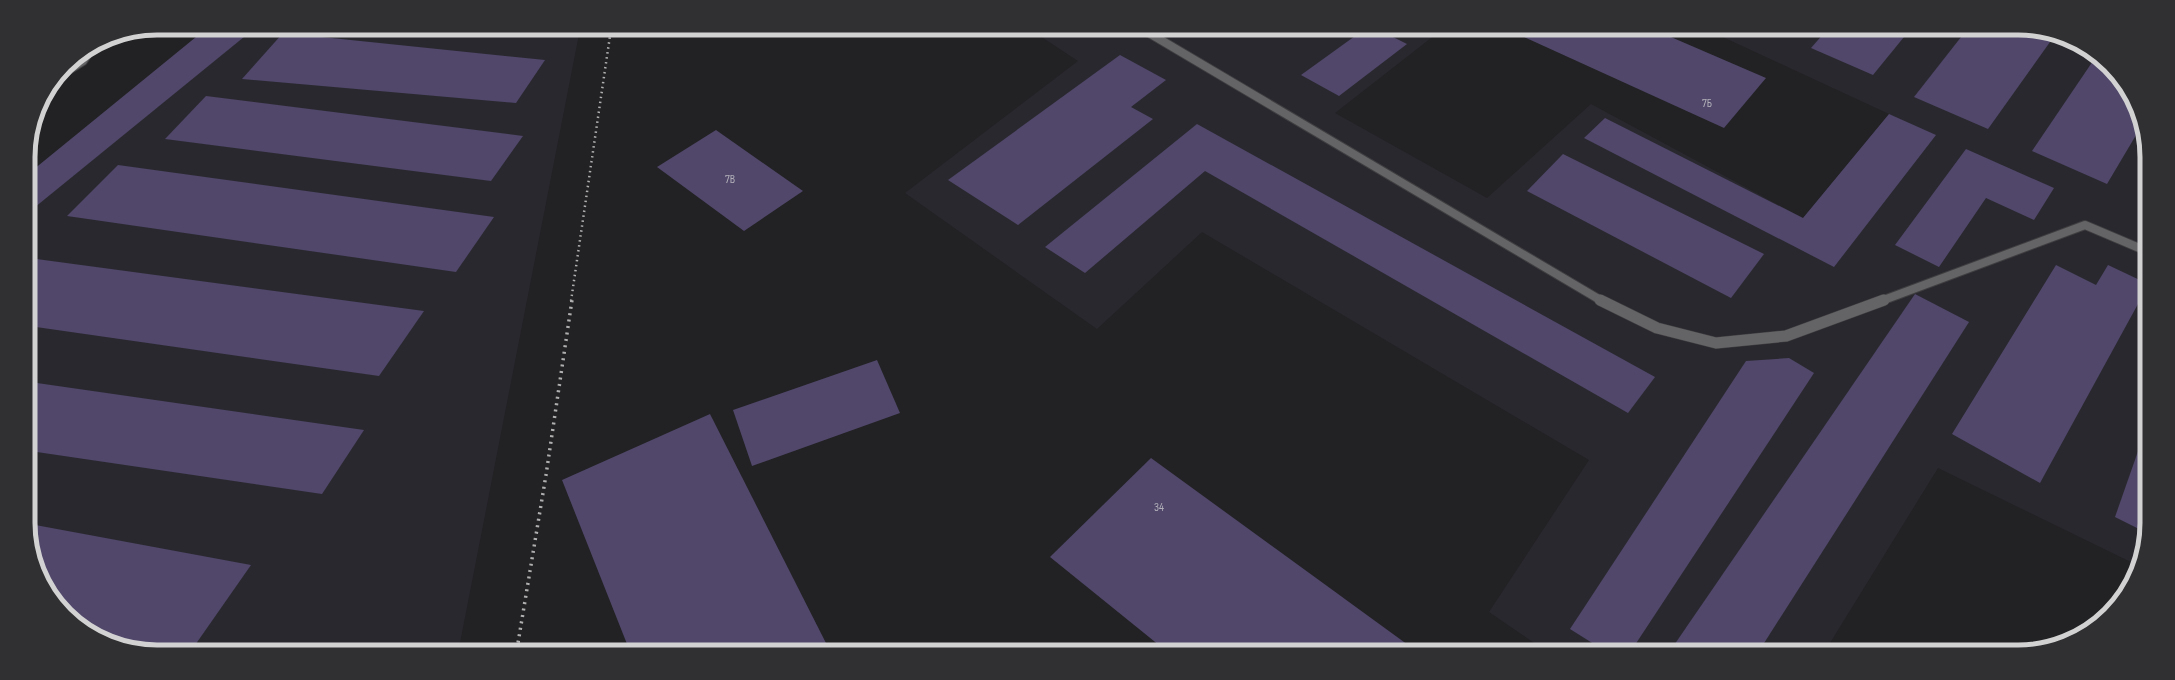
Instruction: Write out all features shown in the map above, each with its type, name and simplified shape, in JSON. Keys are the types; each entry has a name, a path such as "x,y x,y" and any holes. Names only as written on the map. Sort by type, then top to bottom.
{"lane":[{"path":"1152,35 1589,294 1657,328 1716,343 1786,336 2085,225 2140,248"}],"shaded area":[{"path":"199,35 579,35 460,645 141,644 110,636 96,629 83,620 60,597 44,570 37,547 35,531 35,168"},
{"path":"1039,35 1435,35 1335,113 1487,198 1591,104 1803,218 1889,114 1718,35 2018,35 2050,39 2065,44 2092,60 2115,83 2131,110 2138,133 2140,149 2140,523 2139,539 2133,563 1938,468 1829,645 1537,645 1489,612 1589,460 1202,232 1097,329 905,193 1078,61"}],"building":[{"path":"198,35 246,35 35,207 35,168"},
{"path":"281,35 302,35 545,60 516,103 242,79"},
{"path":"1356,35 1389,35 1407,44 1339,96 1301,75"},
{"path":"1520,35 1666,35 1766,78 1724,128"},
{"path":"1822,35 1906,35 1873,75 1811,48"},
{"path":"1963,35 2018,35 2052,40 1988,129 1914,97"},
{"path":"1120,55 1166,80 1131,107 1153,119 1018,225 948,180"},
{"path":"2093,61 2115,83 2124,96 2131,110 2138,132 2107,184 2032,151"},
{"path":"206,96 523,136 491,181 165,139"},
{"path":"1889,114 1936,135 1834,267 1584,138 1605,118 1803,218"},
{"path":"1197,124 1655,377 1628,413 1205,171 1085,273 1045,247"},
{"path":"716,130 803,191 744,231 657,167"},
{"path":"1966,149 2054,188 2034,220 1986,198 1939,267 1895,245"},
{"path":"1563,154 1764,254 1731,298 1527,191"},
{"path":"118,165 494,217 456,272 67,216"},
{"path":"35,259 424,311 379,376 35,327"},
{"path":"2056,265 2096,285 2108,265 2140,280 2140,300 2040,483 1952,434"},
{"path":"1915,294 1969,322 1763,645 1674,645"},
{"path":"1789,358 1814,373 1635,645 1595,645 1570,629 1746,361"},
{"path":"877,360 900,413 752,466 733,410"},
{"path":"35,383 364,430 322,494 35,452"},
{"path":"710,414 827,645 627,645 562,480"},
{"path":"2140,446 2140,529 2115,517"},
{"path":"1151,458 1408,645 1159,645 1050,557"},
{"path":"35,525 251,565 195,645 155,645 110,636 83,620 71,609 51,584 44,570 37,547"}],"railway":[{"path":"571,301 610,35"},
{"path":"518,645 546,475 572,300"}]}
